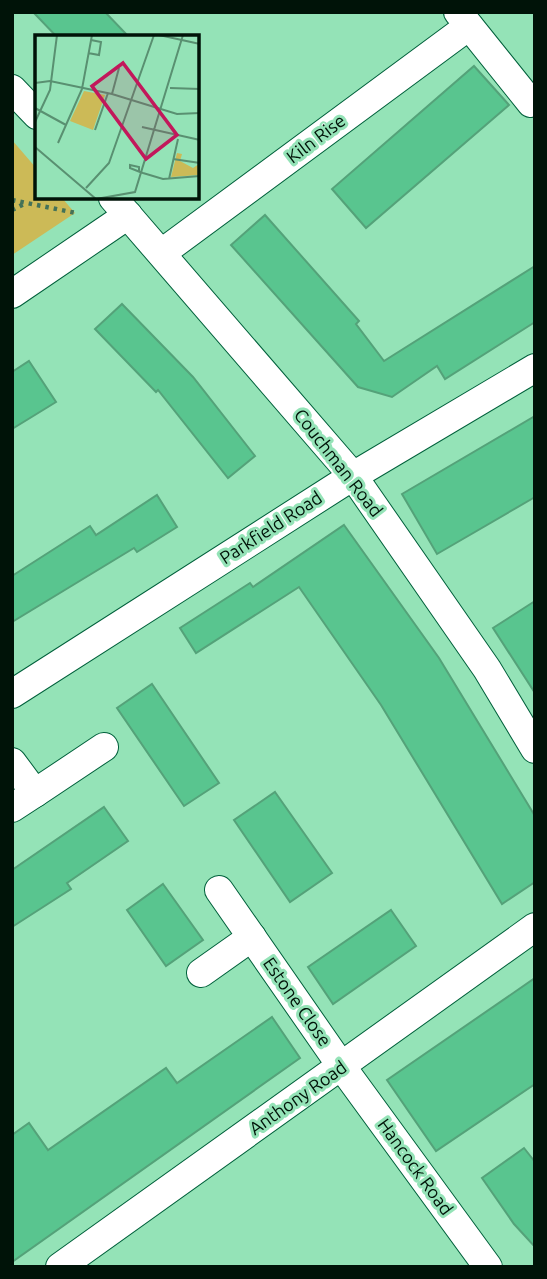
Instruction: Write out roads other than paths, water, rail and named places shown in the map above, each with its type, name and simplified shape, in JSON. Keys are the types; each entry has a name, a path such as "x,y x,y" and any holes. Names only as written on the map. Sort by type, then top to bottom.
{"street":[{"name":"Kiln Rise","path":"163,252 463,19 531,103"},
{"path":"12,89 35,113"},
{"name":"Couchman Road","path":"118,213 163,252 353,476 487,669 535,749"},
{"path":"12,294 118,213"},
{"name":"Parkfield Road","path":"12,694 353,476 535,368"},
{"path":"12,762 23,801 104,747"},
{"name":"Estone Close","path":"219,890 342,1066"},
{"name":"Anthony Road","path":"60,1267 535,928"},
{"path":"201,973 252,937"},
{"name":"Hancock Road","path":"342,1066 488,1267"}]}
